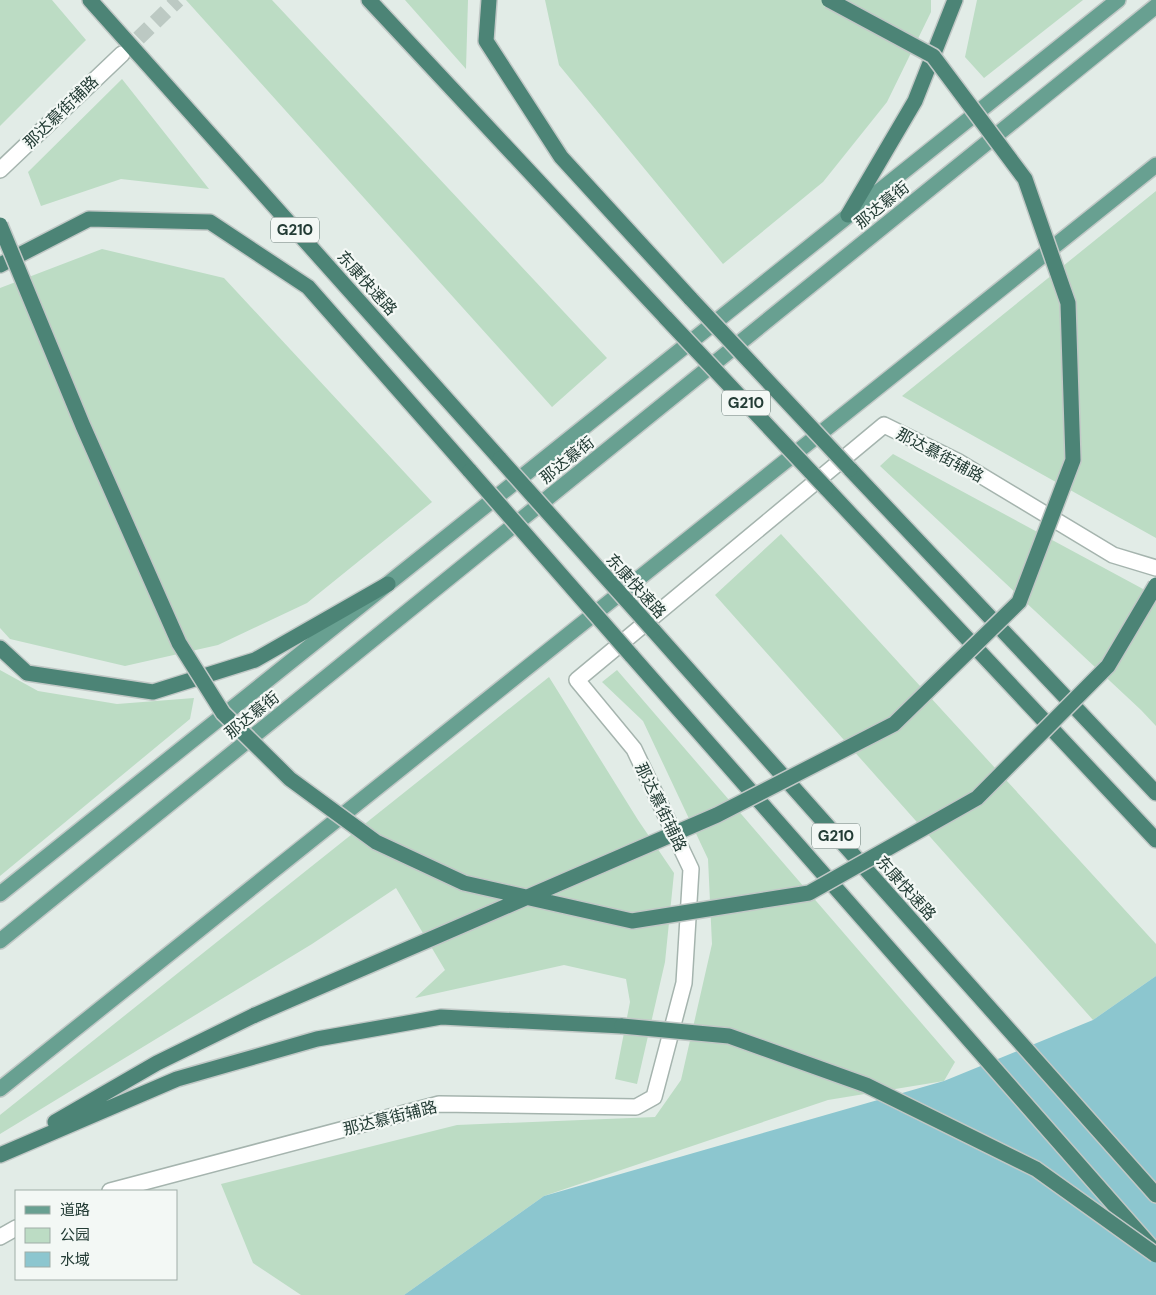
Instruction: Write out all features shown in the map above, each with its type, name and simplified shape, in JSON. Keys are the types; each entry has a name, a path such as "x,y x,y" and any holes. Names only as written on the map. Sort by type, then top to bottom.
{"highway":[{"name":"东康快速路","path":"90,0 1156,1195"},
{"name":"G210","path":"368,0 1156,840"},
{"path":"489,0 486,41 561,156 850,469 1156,792"},
{"path":"0,1155 157,1064 255,1015 717,815 894,724 1019,602 1073,460 1068,303 1025,178 933,56 829,0"},
{"path":"848,216 915,101 955,0"},
{"path":"0,264 90,219 210,222 308,287 1156,1254"},
{"path":"0,225 83,426 179,643 224,713 290,779 376,842 464,883 632,921 809,894 977,798 1108,666 1156,585"},
{"path":"0,648 27,673 154,692 255,660 388,584"},
{"path":"0,1155 177,1080 317,1039 441,1017 622,1026 729,1036 866,1085 1036,1169 1156,1254"}],"main road":[{"path":"0,894 1118,0"},
{"name":"那达慕街","path":"0,941 1156,6"},
{"path":"0,1089 1156,165"}],"street":[{"name":"那达慕街辅路","path":"0,170 122,54"},
{"name":"那达慕街辅路","path":"114,1190 438,1104 636,1107 654,1097 684,983 691,869 634,750 577,680 884,425 957,461 1113,555 1156,568"},
{"path":"0,1236 15,1228"}],"green space":[{"path":"0,0 52,0 86,40 0,126"},
{"path":"186,0 272,0 607,358 552,407"},
{"path":"405,0 468,0 466,69"},
{"path":"545,0 931,0 931,12 887,102 823,182 723,264 559,65"},
{"path":"977,0 1083,0 984,78 965,57"},
{"path":"122,79 209,189 121,179 41,206 28,172"},
{"path":"1156,191 1156,538 902,396"},
{"path":"102,249 224,278 432,502 307,603 218,645 125,666 10,639 0,628 0,288"},
{"path":"893,454 1156,596 1156,726 880,466"},
{"path":"781,534 1156,944 1156,976 1093,1020 715,595"},
{"path":"0,670 38,691 117,704 194,698 190,719 0,876"},
{"path":"617,670 955,1062 944,1081 828,1100 544,1196 404,1295 301,1295 253,1263 221,1184 457,1125 655,1117 681,1080 712,944 708,859 643,721 602,682"},
{"path":"549,677 638,820 674,873 665,962 637,1084 615,1079 630,1002 626,979 564,965 415,998 445,970 396,888 312,944 0,1134 0,1115"}],"water":[{"path":"1156,976 1156,1295 404,1295 544,1196 944,1081 1093,1020"}],"tunnel":[{"path":"122,54 178,0"}]}
